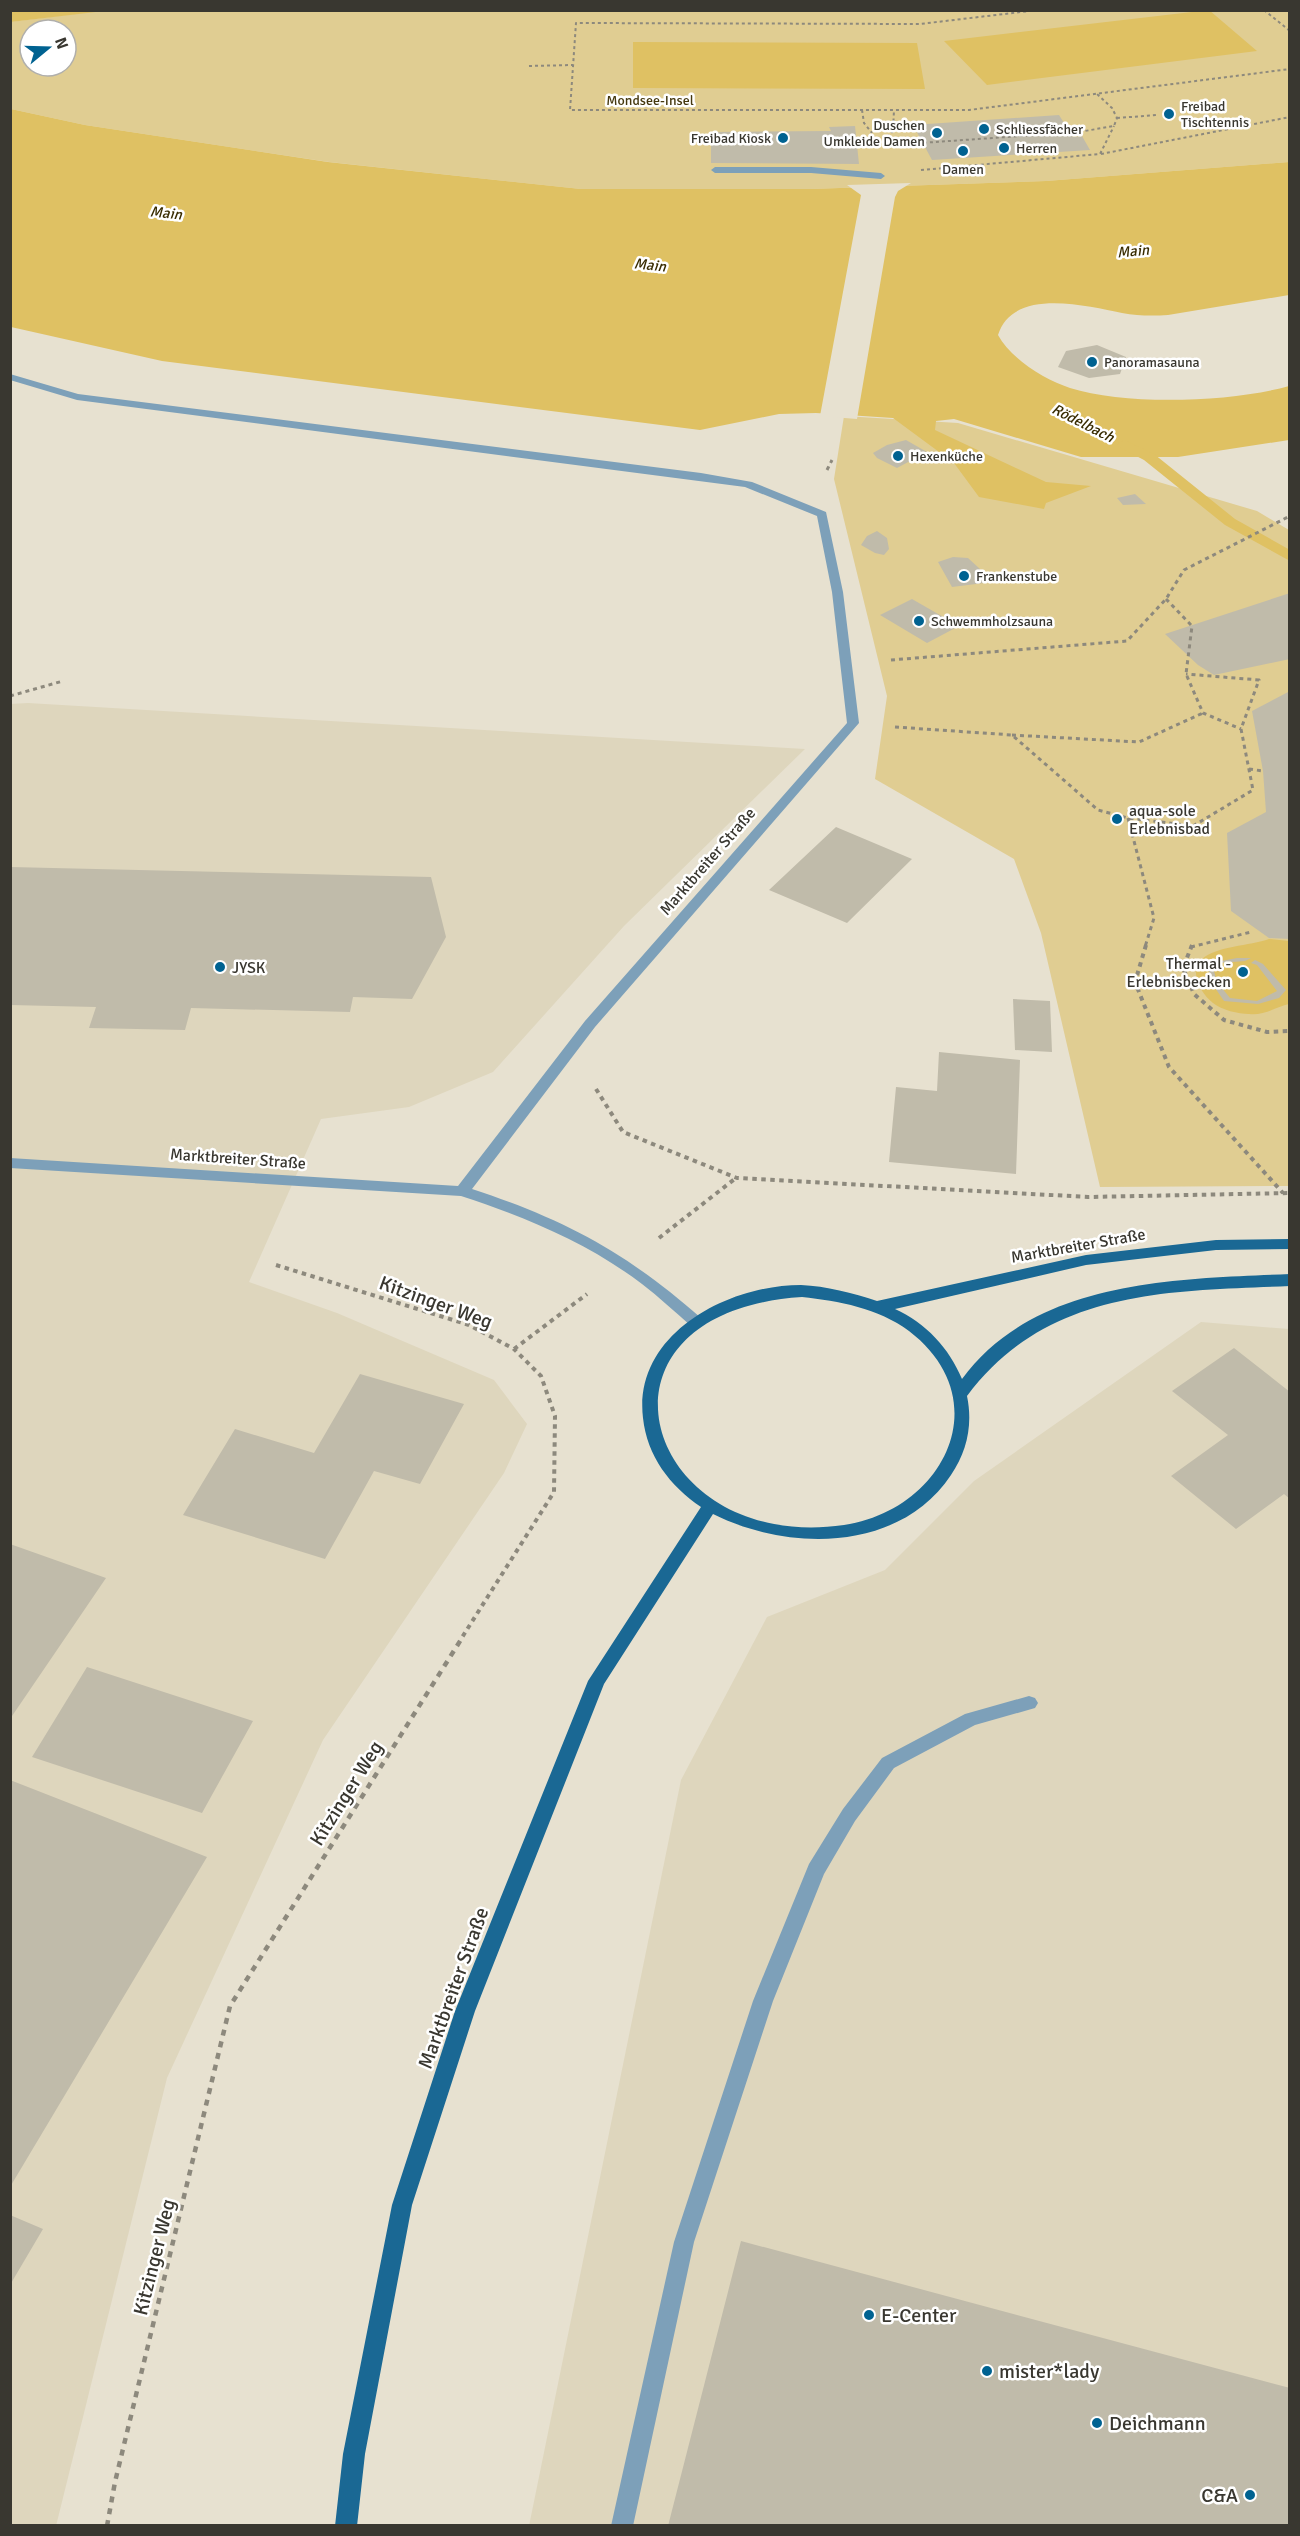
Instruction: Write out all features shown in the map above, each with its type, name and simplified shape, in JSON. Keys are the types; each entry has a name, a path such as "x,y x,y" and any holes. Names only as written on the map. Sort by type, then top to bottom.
{"main road":[{"name":"Marktbreiter Straße","path":"877,1307 1086,1260 1216,1245 1290,1244"},
{"path":"960,1394 981,1366 1008,1342 1039,1323 1083,1303 1131,1292 1184,1285 1290,1280"},
{"path":"792,1292 841,1295 877,1307 907,1322 931,1343 950,1368 960,1394 963,1415 962,1436 949,1468 925,1496 891,1517 847,1531 799,1534 753,1525 710,1506 678,1479 657,1447 648,1412 652,1378 669,1347 696,1322 728,1304 764,1294 792,1292"},
{"name":"Marktbreiter Straße","path":"346,2526 354,2454 402,2205 465,2010 597,1681 710,1506"}],"street":[{"path":"715,170 811,170 881,176"},
{"path":"10,378 77,397 702,476 748,484 822,514 832,555 853,723"},
{"name":"Marktbreiter Straße","path":"462,1191 570,1048 853,723"},
{"name":"Marktbreiter Straße","path":"10,1163 462,1191 508,1206 595,1246 648,1281 696,1322"},
{"path":"622,2526 684,2242 763,2001 816,1870 849,1815 888,1763 971,1719 1029,1703"}],"path":[{"path":"1038,10 920,24 576,23 570,110 1000,109 1290,69"},
{"path":"1264,10 1290,31"},
{"path":"1282,24 1290,23"},
{"path":"529,66 573,65"},
{"path":"1097,94 1112,108 1117,118"},
{"path":"660,110 660,115"},
{"path":"777,110 777,115"},
{"path":"862,110 864,123"},
{"path":"1117,118 1156,115"},
{"path":"881,176 936,167 1100,154 1290,117"},
{"path":"1100,154 1117,118"},
{"path":"902,144 1079,132 1113,126"},
{"path":"847,661 1127,641 1166,599 1184,570 1290,516"},
{"path":"1166,599 1192,626 1186,674 1203,713 1241,729"},
{"path":"1012,735 1098,810 1128,818 1193,825 1253,790 1241,729 1259,680 1186,674"},
{"path":"10,696 63,681"},
{"path":"853,723 1139,742 1203,713"},
{"path":"1249,769 1263,771"},
{"path":"1128,818 1154,918 1136,982 1169,1067 1290,1200"},
{"path":"1251,932 1192,945 1182,968 1194,994 1224,1020 1268,1032 1290,1031"},
{"path":"570,1048 623,1132 737,1178 1088,1197 1290,1193"},
{"name":"Kitzinger Weg","path":"107,2526 117,2470 230,2006 554,1492 555,1416 541,1376 514,1349 470,1325 276,1265"}],"shaded area":[{"path":"28,703 805,749 624,926 493,1072 409,1107 321,1119 249,1282 337,1313 494,1380 527,1424 504,1473 323,1740 167,2078 56,2526 10,2525 10,704"},
{"path":"1201,1322 1289,1329 1289,2525 529,2526 681,1780 767,1617 885,1570 974,1481"}],"green space":[{"name":"Mondsee-Insel","path":"105,10 1289,11 1289,162 1046,181 810,189 581,189 329,162 85,125 11,109 10,22 18,21 18,78 78,78 78,18 42,18"},
{"name":"aqua-sole Erlebnisbad","path":"844,416 958,423 1257,511 1289,530 1289,1186 1100,1187 1041,933 1014,859 875,779 887,696 834,479"}],"water":[{"path":"11,10 104,10 45,18 18,18 18,21 11,22"},
{"path":"1209,10 1257,51 987,85 944,41"},
{"path":"633,42 917,43 925,89 633,88"},
{"name":"Main","path":"11,109 85,125 328,162 581,189 810,189 1046,181 1289,162 1289,295 1168,315 1145,316 1071,304 1034,305 1019,310 1006,320 998,335 1011,352 1030,368 1050,380 1093,394 1120,398 1180,400 1239,396 1289,386 1289,440 1178,457 1081,457 954,419 936,421 935,430 1046,482 1091,486 1046,503 1044,509 979,497 954,463 893,418 816,413 779,414 700,430 162,361 11,327"},
{"name":"Thermal - Erlebnisbecken","path":"1269,939 1289,941 1289,1004 1259,1014 1245,1014 1225,1010 1209,999 1196,976 1198,964 1202,959 1216,951"}],"pier":[{"path":"911,183 898,191 895,197 857,419 820,416 861,195 847,185"}],"building":[{"path":"1059,115 1073,137 1082,136 1090,150 932,160 913,125"},
{"path":"855,126 859,164 711,163 711,132 831,131 829,127"},
{"name":"Panoramasauna","path":"1097,345 1126,357 1120,374 1089,378 1058,367 1066,351"},
{"name":"Hexenküche","path":"906,440 927,452 897,468 877,458 873,453 887,445"},
{"path":"1135,494 1146,504 1123,505 1117,498"},
{"path":"877,531 887,538 889,549 884,555 861,545 867,536"},
{"name":"Frankenstube","path":"953,557 968,558 980,569 984,583 952,587 938,562"},
{"path":"1290,593 1290,659 1214,675 1198,665 1165,634"},
{"name":"Schwemmholzsauna","path":"912,599 959,626 927,643 880,615"},
{"path":"1290,691 1290,939 1269,938 1231,911 1227,833 1266,812 1263,771 1252,711"},
{"path":"836,827 912,859 847,923 769,890"},
{"name":"JYSK","path":"10,867 431,877 446,937 412,999 353,997 350,1012 191,1008 185,1030 89,1028 96,1007 10,1005"},
{"path":"1251,958 1245,961 1220,963 1214,971 1217,982 1230,998 1257,1001 1277,991 1257,965 1251,963 1255,960 1263,964 1286,990 1279,998 1258,1004 1224,1001 1209,979 1209,969 1216,962"},
{"path":"1013,999 1050,1001 1052,1052 1015,1050"},
{"path":"939,1052 1020,1060 1016,1174 889,1162 896,1087 937,1091"},
{"path":"1234,1348 1290,1392 1290,1499 1284,1494 1236,1529 1171,1476 1228,1435 1172,1391"},
{"path":"360,1374 464,1404 420,1484 374,1471 325,1559 183,1515 235,1429 314,1453"},
{"path":"10,1544 106,1578 10,1719"},
{"path":"87,1667 253,1721 202,1813 32,1757"},
{"path":"10,1780 207,1857 10,2187"},
{"path":"10,2215 43,2229 10,2285"},
{"name":"E-Center","path":"741,2241 1290,2388 1290,2526 668,2526"}],"waterway":[{"name":"Rödelbach","path":"1124,444 1149,457 1230,522 1290,557"}],"place":[{"name":"Freibad Tischtennis","path":"1169,114"},
{"name":"Schliessfächer","path":"984,129"},
{"name":"Duschen Umkleide Damen","path":"937,133"},
{"name":"Freibad Kiosk","path":"783,138"},
{"name":"Herren","path":"1004,148"},
{"name":"Damen","path":"963,151"},
{"name":"Panoramasauna","path":"1092,362"},
{"name":"Hexenküche","path":"898,456"},
{"name":"Frankenstube","path":"964,576"},
{"name":"Schwemmholzsauna","path":"919,621"},
{"name":"aqua-sole Erlebnisbad","path":"1117,819"},
{"name":"JYSK","path":"220,967"},
{"name":"Thermal - Erlebnisbecken","path":"1243,972"},
{"name":"E-Center","path":"869,2315"},
{"name":"mister*lady","path":"987,2371"},
{"name":"Deichmann","path":"1097,2423"},
{"name":"C&A","path":"1250,2495"}]}
